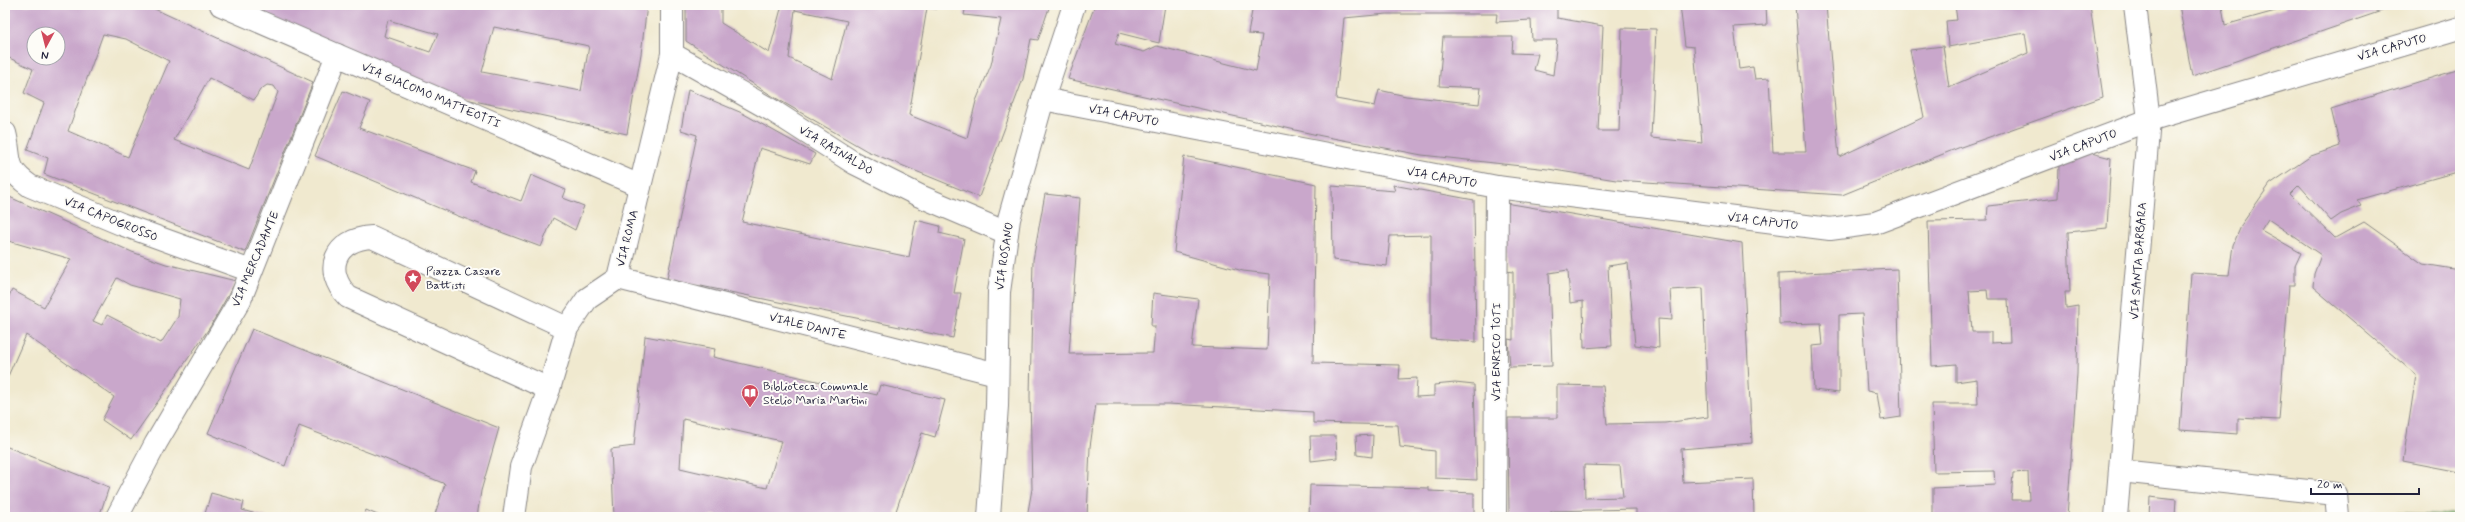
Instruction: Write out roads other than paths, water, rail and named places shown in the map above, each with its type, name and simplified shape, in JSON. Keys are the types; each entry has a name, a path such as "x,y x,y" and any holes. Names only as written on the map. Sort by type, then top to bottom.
{"street":[{"name":"VIA GIACOMO MATTEOTTI","path":"221,5 640,186"},
{"name":"VIA ROMA","path":"514,517 521,467 549,389 568,328 587,299 618,278 672,54 672,5"},
{"name":"VIA ROSANO","path":"989,517 997,374 999,292 1007,233 1043,99 1074,5"},
{"name":"VIA SANTA BARBARA","path":"2116,517 2149,120 2135,5"},
{"name":"VIA CAPUTO","path":"1043,99 1497,187 1830,229 1875,223 2149,120 2460,28"},
{"name":"VIA RAINALDO","path":"672,54 773,111 854,163 920,196 1007,233"},
{"name":"VIA MERCADANTE","path":"117,517 156,443 240,300 338,55"},
{"name":"VIA CAPOGROSSO","path":"5,133 8,161 17,177 30,186 121,224 251,271"},
{"name":"VIA ENRICO TOTI","path":"1495,517 1497,187"},
{"path":"549,389 348,297 335,280 334,268 336,258 342,248 350,242 372,238 568,328"},
{"name":"VIALE DANTE","path":"618,278 997,374"},
{"path":"2120,471 2336,494 2338,517"}],"place":[{"name":"Piazza Casare Battisti","path":"413,293"},
{"name":"Biblioteca Comunale Stelio Maria Martini","path":"750,408"}]}
